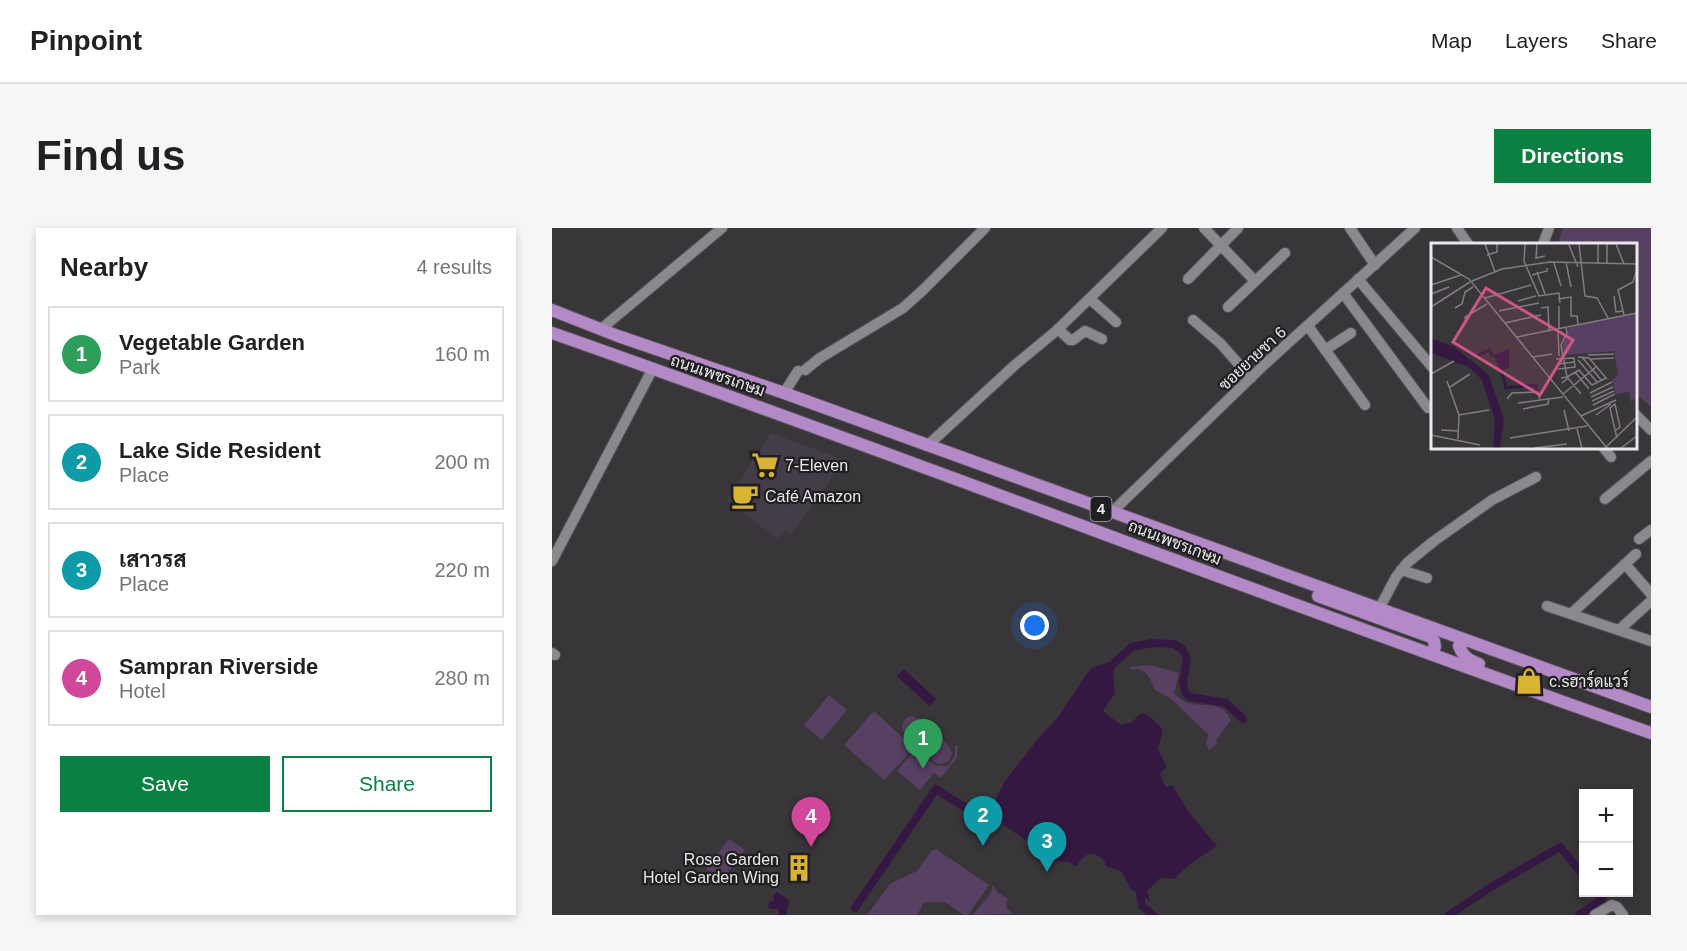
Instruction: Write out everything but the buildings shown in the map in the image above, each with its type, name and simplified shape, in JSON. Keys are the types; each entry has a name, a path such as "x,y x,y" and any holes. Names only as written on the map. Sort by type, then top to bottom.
{"main road":[{"name":"ถนนเพชรเกษม","path":"552,310 1651,707"},
{"name":"ถนนเพชรเกษม","path":"552,333 986,489 1258,592 1651,733"},
{"path":"1297,580 1298,585 1315,594 1431,637 1435,647 1431,653"},
{"path":"1465,640 1459,646 1467,659 1546,688 1555,698"}],"street":[{"path":"601,329 722,228"},
{"path":"787,394 802,370 903,308 985,228"},
{"path":"927,446 1058,329 1162,228"},
{"path":"1204,228 1255,280"},
{"path":"1188,279 1238,228"},
{"path":"1350,228 1375,265"},
{"name":"ซอยยายชา 6","path":"1111,513 1251,378 1415,228"},
{"path":"1457,228 1467,243"},
{"path":"1543,243 1549,228"},
{"path":"1228,307 1285,253"},
{"path":"1358,279 1431,366"},
{"path":"1343,294 1428,408"},
{"path":"1090,299 1116,322"},
{"path":"1193,320 1220,343 1251,378"},
{"path":"1308,326 1365,405"},
{"path":"1058,329 1070,340 1085,331 1102,339"},
{"path":"1325,350 1351,333"},
{"path":"552,561 652,370"},
{"path":"1636,414 1651,430"},
{"path":"1604,448 1611,457"},
{"path":"1605,499 1651,461"},
{"path":"1379,609 1401,570 1434,541 1492,500 1536,477"},
{"path":"1639,539 1651,530"},
{"path":"1571,614 1636,554"},
{"path":"1625,564 1651,594"},
{"path":"1401,570 1426,579"},
{"path":"1619,630 1651,601"},
{"path":"1547,606 1651,641"},
{"path":"1595,915 1612,905 1617,907 1623,915"}],"shaded area":[{"path":"1563,228 1651,228 1651,407 1636,394 1636,243 1558,243"},
{"path":"771,433 844,460 792,534 786,530 778,540 727,500"},
{"path":"1110,662 1115,667 1113,673 1115,693 1103,711 1121,725 1132,722 1141,713 1145,714 1163,730 1158,749 1167,767 1160,773 1163,783 1167,787 1172,785 1188,811 1217,846 1190,864 1174,879 1160,878 1147,891 1150,901 1131,889 1121,871 1105,866 1105,862 1100,857 1089,854 1076,867 1069,862 1057,861 1005,826 990,810 1005,781 1058,717 1091,668"},
{"path":"1150,665 1179,673 1174,693 1181,700 1197,705 1213,706 1226,712 1231,720 1216,740 1217,744 1209,750 1206,744 1209,735 1171,699 1155,690 1144,671 1132,670 1129,667"},
{"path":"904,669 936,699 929,706 897,676"},
{"path":"829,695 847,710 822,740 804,725"},
{"path":"874,711 914,748 884,780 844,745"},
{"path":"911,716 916,717 941,737 952,754 948,762 939,764 934,762 904,733 903,723"},
{"path":"955,745 958,746 957,758 941,778 934,773 920,790 897,771 916,748 936,766 948,766 955,756"},
{"path":"729,839 745,850 721,881 706,869"},
{"path":"936,849 989,885 968,915 964,915 945,902 924,902 917,915 867,915 890,884 917,871 932,850"},
{"path":"993,885 998,893 1007,898 1006,908 1013,914 973,915 990,894"},
{"path":"777,892 789,900 786,915 779,915 778,909 770,909 768,906 770,901 774,901 773,896"}],"waterway":[{"path":"1113,664 1132,647 1152,643 1174,644 1182,649 1187,658 1183,683 1185,692 1190,697 1226,703 1243,719"},
{"path":"855,908 936,789 988,822 997,818"},
{"path":"1449,915 1491,887 1560,847 1579,870"},
{"path":"1140,894 1142,906 1153,915"},
{"path":"1579,915 1602,899 1601,897"}],"place":[{"name":"7-Eleven","path":"765,465"},
{"name":"Café Amazon","path":"745,496"},
{"name":"c.sฮาร์ดแวร์","path":"1529,681"},
{"name":"Vegetable Garden","path":"923,769"},
{"name":"Lake Side Resident","path":"983,846"},
{"name":"Sampran Riverside","path":"811,847"},
{"name":"Rose Garden Hotel Garden Wing","path":"799,868"},
{"name":"เสาวรส","path":"1047,872"}]}
